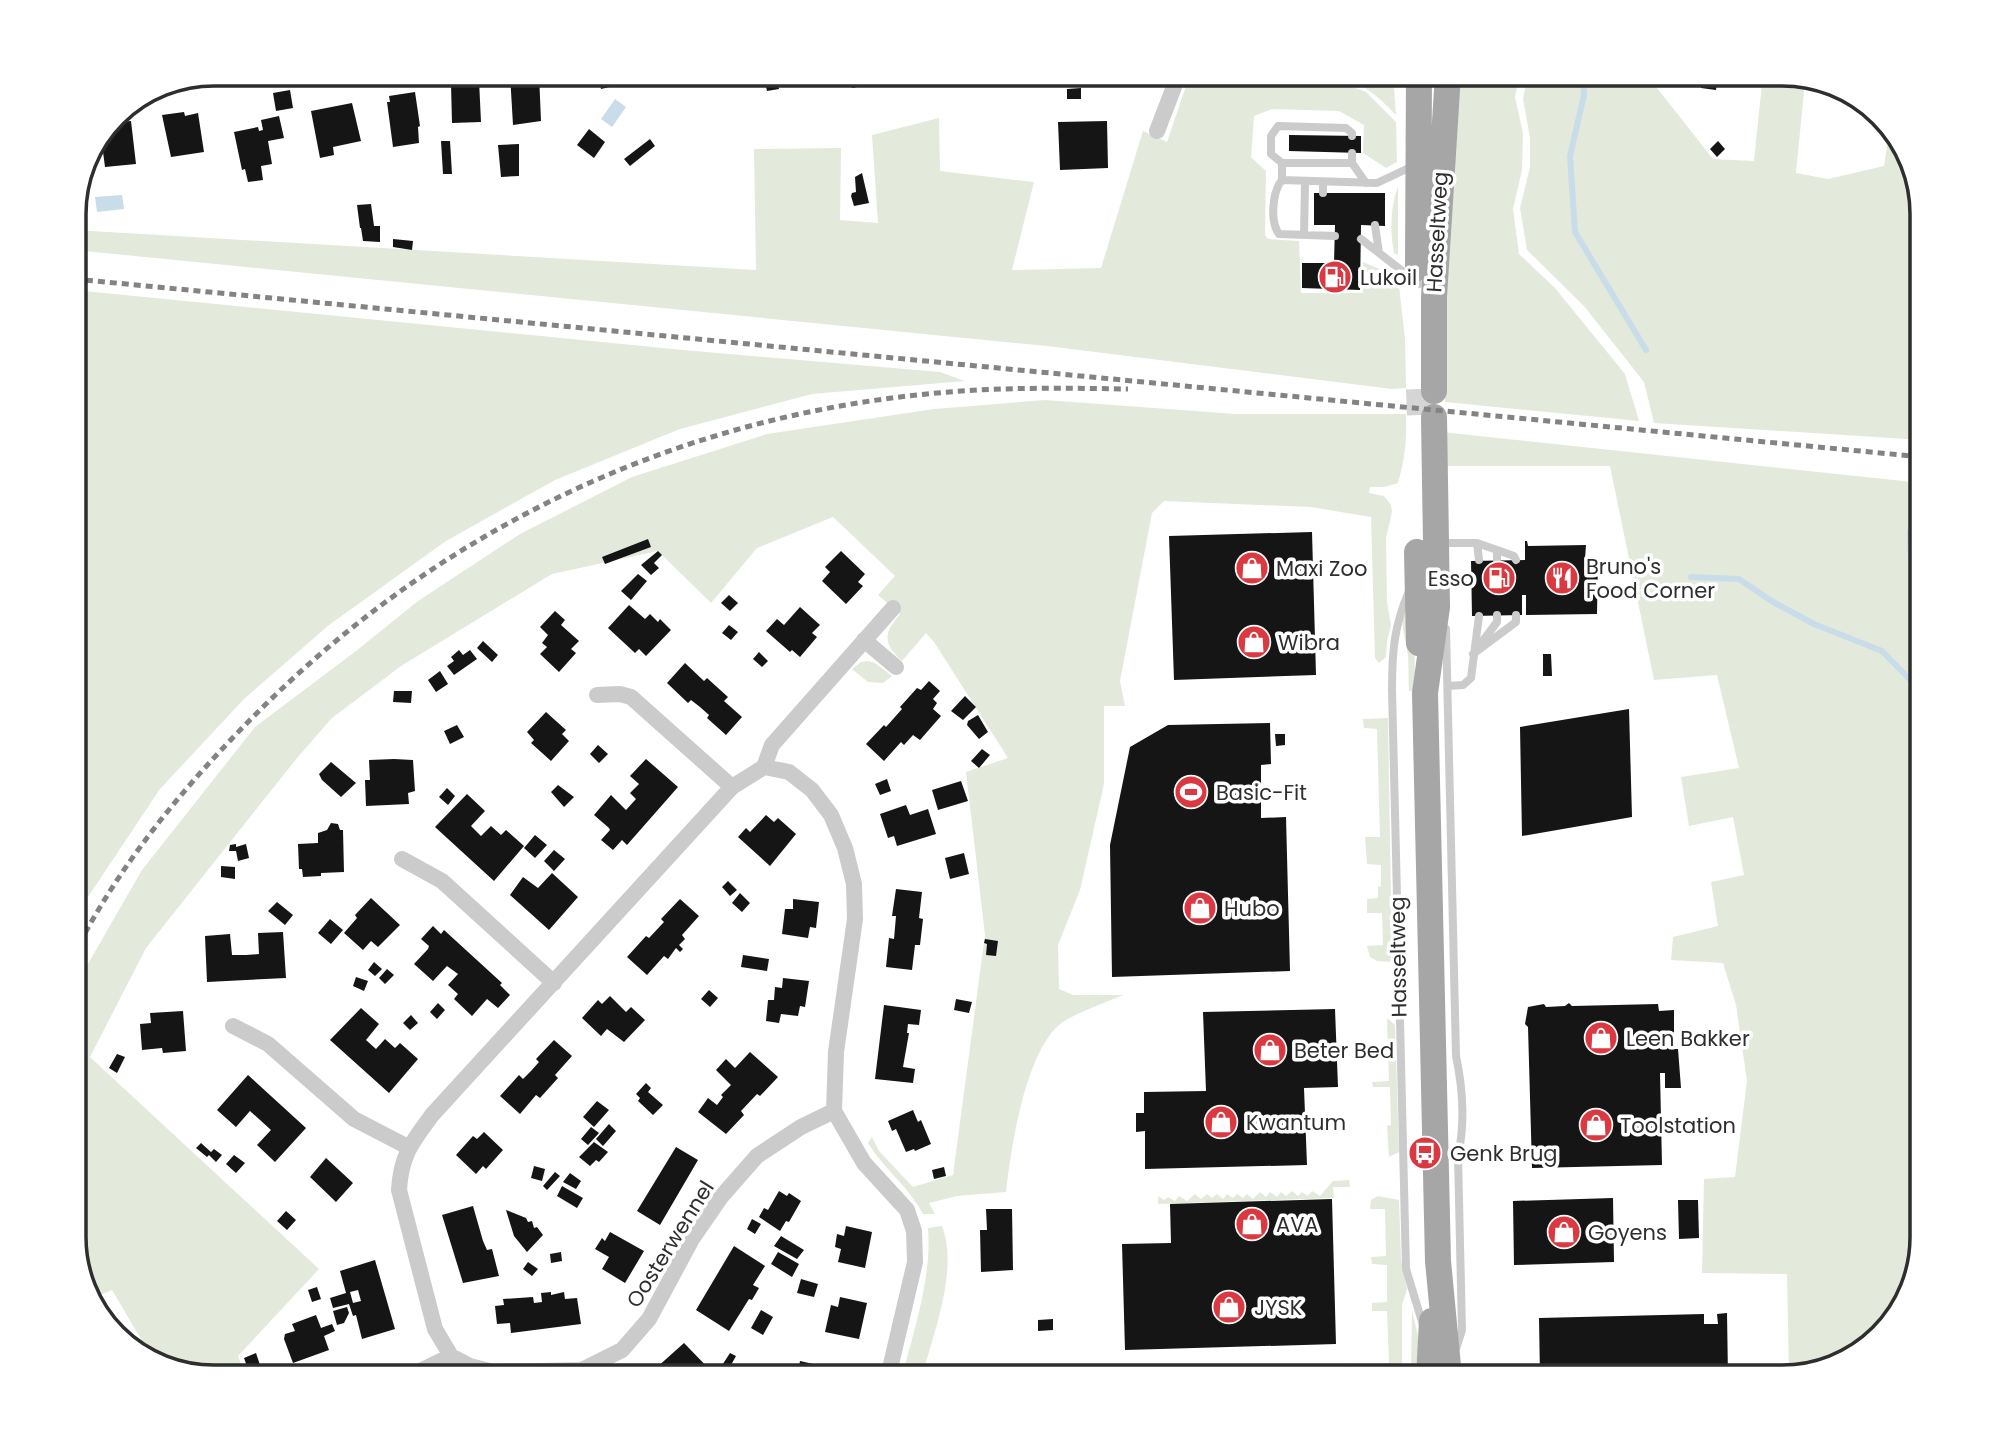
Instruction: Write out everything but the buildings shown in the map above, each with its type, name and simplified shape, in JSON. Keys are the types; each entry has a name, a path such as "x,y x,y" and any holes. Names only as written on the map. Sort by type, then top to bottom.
{"main road":[{"name":"Hasseltweg","path":"1419,86 1419,284 1437,607 1439,1365"},
{"name":"Hasseltweg","path":"1436,690 1419,664 1418,568 1446,86"}],"street":[{"path":"1157,131 1174,86"},
{"path":"433,1365 451,1356 435,1329 399,1190 400,1168 408,1147 432,1115 732,787 764,767 772,745 893,608"},
{"path":"864,640 896,667"},
{"path":"597,695 620,694 631,697 732,787"},
{"path":"764,767 789,772 819,798 831,815 845,848 854,884 855,919 836,1052 834,1111 864,1163 907,1210 914,1231 915,1262 891,1365"},
{"path":"402,859 442,881 554,983"},
{"path":"233,1026 268,1044 354,1119 408,1147"},
{"name":"Oosterwennel","path":"592,1365 622,1350 649,1319 692,1239 721,1197 757,1156 801,1127 834,1111"},
{"name":"Oosterwennel","path":"451,1356 468,1365"}],"lane":[{"path":"1352,136 1346,128 1278,126 1271,136 1271,153 1282,163 1352,163"},
{"path":"1352,153 1352,163 1362,183 1359,193"},
{"path":"1282,163 1282,180 1275,188 1274,227 1279,234 1335,236"},
{"path":"1282,180 1362,183 1376,188 1418,163"},
{"path":"1304,235 1305,182"},
{"path":"1323,182 1323,193"},
{"path":"1341,183 1341,193"},
{"path":"1322,225 1322,235"},
{"path":"1375,225 1378,253"},
{"path":"1361,239 1419,284"},
{"path":"1435,543 1478,543 1514,556 1516,560"},
{"path":"1478,543 1479,560"},
{"path":"1497,550 1497,560"},
{"name":"Hasseltweg","path":"1418,568 1399,613 1392,642 1406,1269 1439,1365"},
{"path":"1473,654 1497,622 1497,615"},
{"path":"1473,654 1516,622 1516,615"},
{"path":"1436,690 1463,685 1471,678 1479,616"},
{"name":"Hasseltweg","path":"1436,690 1456,1056 1460,1076 1463,1135 1458,1157 1462,1330 1440,1365"}],"shaded area":[{"path":"1186,86 1350,86 1366,92 1396,122 1397,162 1386,168 1363,153 1364,125 1339,111 1272,109 1254,116 1251,157 1266,171 1265,235 1268,239 1299,241 1301,293 1363,293 1363,262 1398,277 1405,339 1406,388 1392,389 1047,346 86,251 86,231 756,270 754,149 841,148 840,220 878,223 872,135 939,118 940,171 1034,182 1012,270 1101,268 1143,131 1167,142"},
{"path":"1360,86 1394,86 1396,115 1380,99"},
{"path":"1456,86 1517,86 1515,97 1523,133 1522,170 1513,209 1519,254 1555,288 1625,374 1639,421 1445,402 1439,315"},
{"path":"1526,86 1655,86 1713,159 1754,161 1762,86 1804,88 1796,173 1828,179 1884,166 1888,141 1901,165 1909,197 1910,439 1654,423 1644,382 1584,306 1527,250 1520,208 1530,167 1530,138 1523,99"},
{"path":"1398,186 1398,255 1394,253 1391,228 1393,203"},
{"path":"86,291 683,350 940,372 965,381 812,394 680,429 555,480 446,541 329,625 244,699 160,789 86,900"},
{"path":"1045,400 1236,414 1406,414 1406,440 1398,483 1370,487 1369,493 1384,496 1391,505 1392,512 1386,538 1387,602 1391,625 1386,657 1379,663 1375,658 1371,517 1311,507 1164,501 1152,513 1120,681 1125,706 1104,706 1104,784 1080,890 1058,945 1059,989 1073,995 1123,995 1064,1021 1047,1039 1037,1057 1022,1103 1006,1192 957,1196 929,1203 935,1214 923,1214 911,1195 868,1143 872,1137 879,1151 913,1187 953,1175 985,935 966,772 1008,758 926,633 902,661 891,649 888,633 900,614 878,595 895,576 833,517 757,548 711,603 658,551 552,574 401,666 332,718 297,758 146,948 90,1057 319,1269 238,1356 241,1365 189,1363 165,1356 144,1344 112,1290 100,1295 87,1254 86,967 142,870 255,727 418,601 520,534 632,477 767,434 934,409"},
{"path":"1442,432 1910,482 1909,1254 1901,1286 1884,1315 1867,1333 1839,1352 1815,1361 1789,1365 1787,1274 1702,1273 1704,1179 1735,1177 1747,1081 1736,1005 1723,963 1671,960 1673,937 1718,926 1711,882 1744,875 1733,817 1689,826 1681,777 1739,768 1717,675 1654,680 1610,466 1443,466"},
{"path":"1414,598 1415,691 1409,691 1403,620"},
{"path":"868,661 892,676 883,683 868,682 852,669 861,662"},
{"path":"1388,718 1392,962 1377,961 1370,957 1367,946 1383,945 1382,913 1367,913 1367,899 1378,898 1381,865 1367,864 1365,837 1380,837 1377,729 1364,728 1363,719"},
{"path":"1387,1018 1395,1025 1399,1152 1389,1157 1387,1126 1391,1125 1390,1087 1373,1087 1372,1082 1389,1081"},
{"path":"1349,1180 1350,1187 1333,1187 1334,1198 1158,1204 1158,1196 1164,1200 1168,1197 1175,1201 1179,1196 1187,1201 1195,1194 1201,1199 1207,1194 1212,1198 1217,1194 1223,1199 1227,1194 1233,1198 1237,1194 1243,1198 1247,1194 1253,1199 1260,1192 1266,1197 1270,1192 1277,1197 1281,1192 1286,1196 1292,1191 1298,1196 1302,1192 1308,1196 1312,1191 1320,1196 1333,1181"},
{"path":"1378,1196 1399,1200 1401,1260 1407,1289 1402,1305 1402,1365 1373,1365 1389,1363 1387,1311 1372,1311 1372,1303 1387,1302 1387,1265 1372,1264 1371,1257 1386,1256 1385,1209 1370,1209 1371,1200"},
{"path":"942,1226 948,1262 946,1282 925,1365 905,1365 925,1284 928,1228"},
{"path":"1412,1311 1421,1348 1421,1365 1411,1365"}],"water":[{"path":"615,99 626,107 612,127 601,119"},
{"path":"122,195 124,209 97,212 95,197"},
{"path":"1907,529 1910,529 1910,566"}],"waterway":[{"path":"1584,86 1584,95 1570,156 1575,232 1646,350"},
{"path":"1691,577 1739,579 1773,602 1814,624 1882,651 1910,680"}],"tunnel":[{"path":"1419,389 1420,415"}],"railway":[{"path":"86,280 1910,456"},
{"path":"86,932 114,885 160,821 211,761 266,704 337,640 412,583 492,533 575,490 661,454 750,426 842,406 937,393 1056,388 1128,389"}],"place":[{"name":"Lukoil","path":"1335,277"},
{"name":"Maxi Zoo","path":"1252,568"},
{"name":"Esso","path":"1499,578"},
{"name":"Bruno's Food Corner","path":"1562,578"},
{"name":"Wibra","path":"1254,642"},
{"name":"Basic-Fit","path":"1191,792"},
{"name":"Hubo","path":"1200,908"},
{"name":"Leen Bakker","path":"1601,1038"},
{"name":"Beter Bed","path":"1270,1050"},
{"name":"Kwantum","path":"1221,1122"},
{"name":"Toolstation","path":"1596,1125"},
{"name":"Genk Brug","path":"1425,1153"},
{"name":"AVA","path":"1252,1224"},
{"name":"Goyens","path":"1564,1232"},
{"name":"JYSK","path":"1229,1307"}]}
